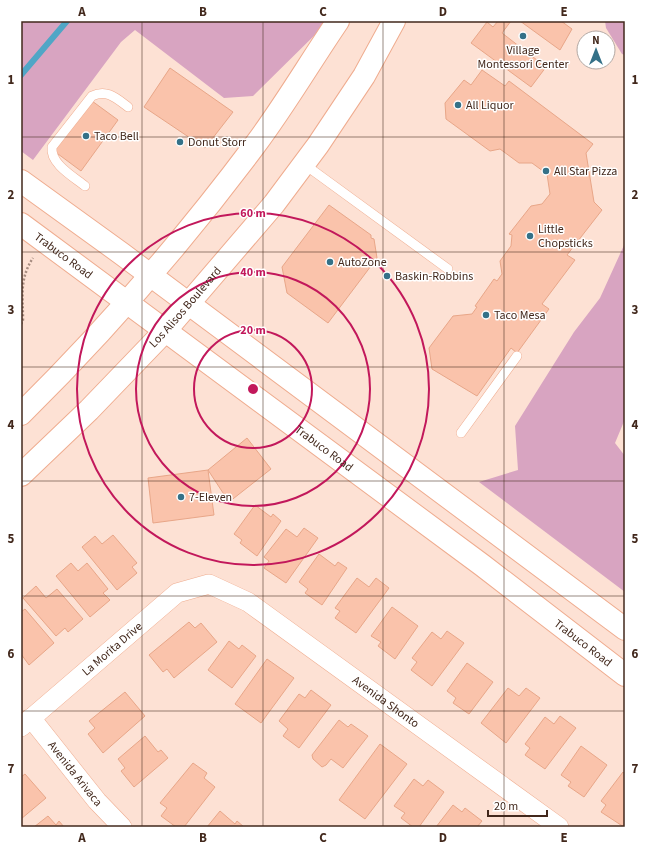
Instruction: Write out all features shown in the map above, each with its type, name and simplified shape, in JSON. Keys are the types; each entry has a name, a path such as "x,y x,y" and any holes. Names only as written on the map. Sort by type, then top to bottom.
{"main road":[{"path":"21,414 60,376 151,276 256,144 338,21"},
{"name":"Los Alisos Boulevard","path":"21,475 89,410 165,331 274,204 304,164 364,76 394,21"},
{"path":"21,181 625,629"},
{"name":"Trabuco Road","path":"21,224 482,565 625,675"}],"street":[{"name":"La Morita Drive","path":"26,722 177,593 209,584"},
{"name":"Avenida Shonto","path":"209,584 248,602 559,827"},
{"name":"Avenida Arivaca","path":"26,722 122,827"}],"lane":[{"path":"85,186 58,163 53,157 52,148 92,96 99,93 109,94 128,107"},
{"path":"304,164 448,269"},
{"path":"461,433 517,356"}],"path":[{"path":"21,324 23,320 23,289 25,270 45,242"}],"shaded area":[{"path":"21,21 329,21 253,96 224,98 135,30 121,42 33,160 21,151"},
{"path":"605,21 625,21 625,55 622,54 616,44 616,30 607,30"},
{"path":"625,243 625,419 615,443 625,456 625,592 479,482 518,470 515,426 574,332 600,298"}],"building":[{"path":"498,21 511,21 502,33 546,67 531,87 471,43 487,22 493,27"},
{"path":"520,21 561,21 572,29 560,50"},
{"path":"170,68 233,112 205,148 144,107"},
{"path":"482,70 505,86 509,81 593,144 586,153 594,202 602,210 567,255 575,260 542,304 549,309 517,353 511,348 477,396 432,369 429,348 453,316 472,314 477,307 475,306 494,279 497,281 502,274 500,261 511,246 512,235 509,234 531,206 542,204 550,194 547,174 532,163 519,163 500,149 490,151 446,119 445,103 464,80 471,85"},
{"name":"Taco Bell","path":"92,101 118,120 81,171 54,151"},
{"name":"AutoZone","path":"329,205 371,235 371,238 374,239 377,258 328,323 287,293 282,267"},
{"path":"247,438 271,469 229,502 208,470"},
{"name":"7-Eleven","path":"208,470 214,515 153,523 148,478"},
{"path":"255,505 271,517 273,514 281,521 257,556 240,543 242,540 234,534"},
{"path":"304,528 318,538 286,583 264,568 269,561 264,557 286,529 297,537"},
{"path":"113,535 137,563 132,567 137,573 117,590 82,547 95,536 102,544"},
{"path":"319,554 335,566 338,562 347,568 322,605 305,593 308,589 299,582"},
{"path":"71,563 78,571 87,563 108,589 103,593 110,600 90,617 56,576"},
{"path":"357,578 369,587 376,578 389,588 356,633 335,618 340,611 335,608"},
{"path":"36,586 46,598 57,589 83,619 68,632 65,628 56,636 23,598"},
{"path":"392,607 418,626 395,659 378,646 381,642 371,636"},
{"path":"25,609 54,643 29,665 21,654 21,612"},
{"path":"189,622 195,628 201,623 217,642 174,678 167,669 163,672 149,655"},
{"path":"447,631 464,643 432,686 411,670 417,662 412,658 432,632 441,639"},
{"path":"229,641 239,649 242,645 256,656 232,688 208,670"},
{"path":"267,659 294,678 261,723 235,704"},
{"path":"467,663 493,682 469,714 453,703 456,698 447,691"},
{"path":"508,688 519,696 526,688 540,698 506,743 481,723"},
{"path":"311,690 331,705 299,748 283,736 288,729 279,721 299,694 305,698"},
{"path":"125,692 145,716 103,753 88,734 95,728 89,721"},
{"path":"560,716 576,728 545,769 525,755 530,748 525,744 545,717 554,724"},
{"path":"339,720 348,727 351,724 368,736 343,768 331,759 322,767 313,759 312,755"},
{"path":"145,736 158,752 161,750 168,758 134,787 121,771 125,768 118,759"},
{"path":"380,744 407,764 365,819 339,800"},
{"path":"581,746 607,765 584,797 568,786 571,782 561,775"},
{"path":"193,763 207,773 204,778 215,787 184,827 176,827 161,816 167,808 160,803"},
{"path":"623,772 625,774 624,827 601,812 606,805 601,801"},
{"path":"25,774 46,798 21,819 21,777"},
{"path":"414,779 423,786 428,780 444,792 419,827 413,827 401,818 405,813 394,806"},
{"path":"453,805 462,812 465,808 482,821 477,827 436,827"},
{"path":"220,811 235,824 237,821 244,827 207,827"},
{"path":"48,816 56,825 59,821 64,827 34,827"}],"waterway":[{"path":"21,75 67,21"}],"place":[{"name":"Village Montessori Center","path":"523,36"},
{"name":"All Liquor","path":"458,105"},
{"name":"Taco Bell","path":"86,136"},
{"name":"Donut Storr","path":"180,142"},
{"name":"All Star Pizza","path":"546,171"},
{"name":"Little Chopsticks","path":"530,236"},
{"name":"AutoZone","path":"330,262"},
{"name":"Baskin-Robbins","path":"387,276"},
{"name":"Taco Mesa","path":"486,315"},
{"name":"7-Eleven","path":"181,497"}]}
